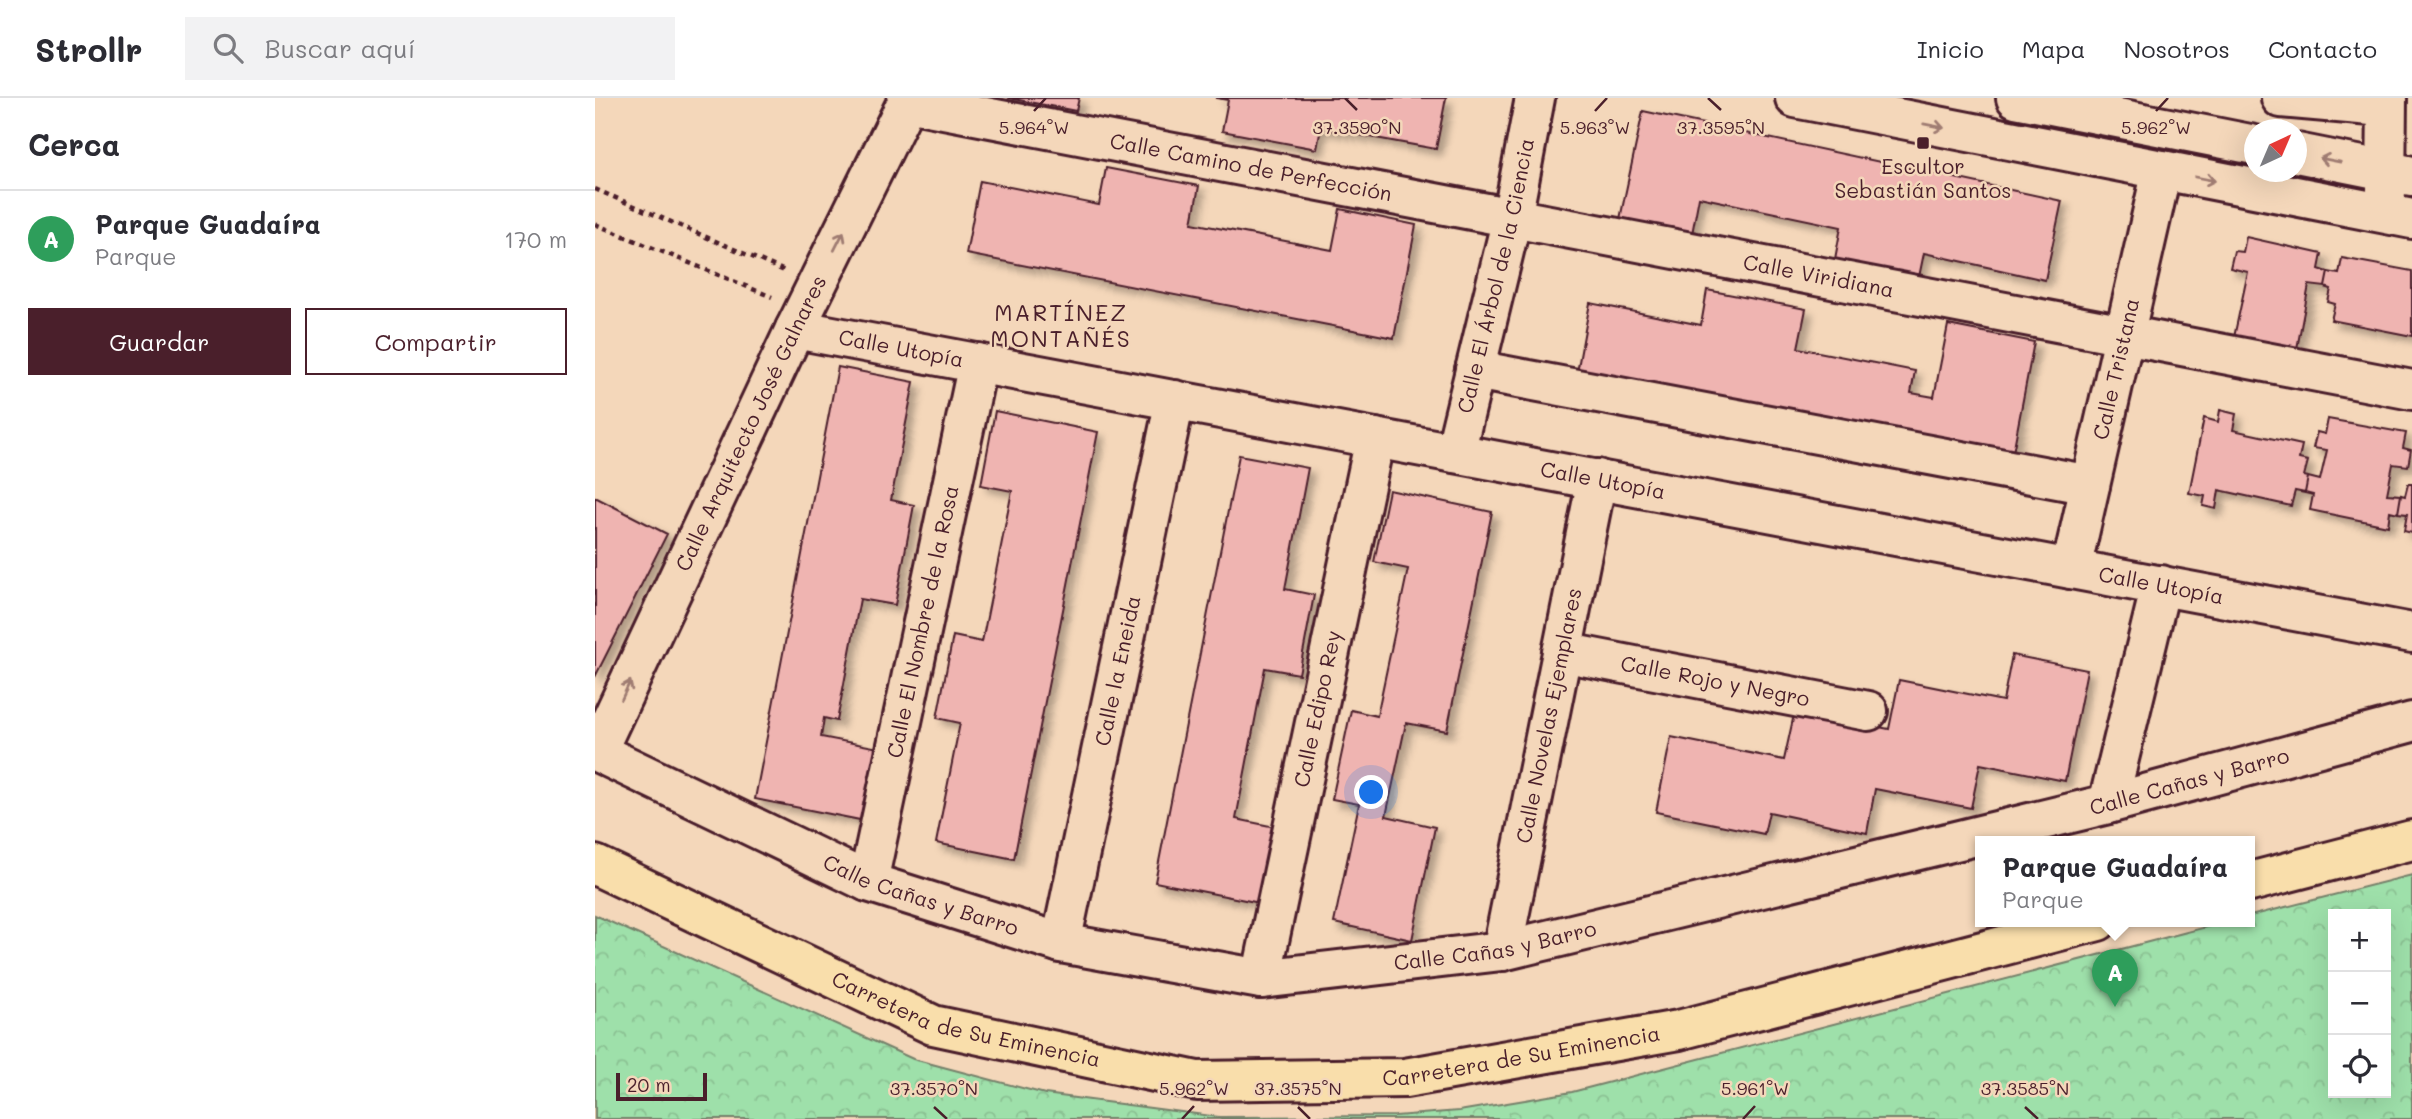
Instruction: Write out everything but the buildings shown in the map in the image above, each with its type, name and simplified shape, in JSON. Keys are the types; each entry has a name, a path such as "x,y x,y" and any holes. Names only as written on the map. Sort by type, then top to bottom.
{"main road":[{"path":"2255,881 2412,840"},
{"name":"Carretera de Su Eminencia","path":"595,865 933,1025 1197,1081 1405,1078 1665,1032 2075,927"}],"street":[{"name":"Calle El Árbol de la Ciencia","path":"1455,453 1512,218 1535,98"},
{"path":"1795,98 2399,217 2400,173 2394,105 2281,98"},
{"path":"2016,98 2244,143"},
{"name":"Calle Camino de Perfección","path":"908,100 1512,218"},
{"name":"Calle Arquitecto José Galnares","path":"596,751 805,308 908,100"},
{"path":"2307,155 2400,173"},
{"name":"Calle Tristana","path":"2071,569 2162,170"},
{"name":"Calle Viridiana","path":"1512,218 2412,390"},
{"name":"Calle Utopía","path":"805,308 978,363 2412,632"},
{"name":"Calle El Nombre de la Rosa","path":"868,882 978,363"},
{"path":"1475,370 2090,485"},
{"name":"Calle la Eneida","path":"1061,943 1175,400"},
{"name":"Calle Edipo Rey","path":"1261,979 1375,438"},
{"name":"Calle Novelas Ejemplares","path":"1503,951 1597,479"},
{"path":"2108,804 2161,585"},
{"name":"Calle Rojo y Negro","path":"1562,652 1868,710"},
{"name":"Calle Cañas y Barro","path":"1976,836 2108,804 2412,722"},
{"name":"Calle Cañas y Barro","path":"596,751 868,882 1061,943 1261,979 1503,951 1975,836"}],"path":[{"path":"595,189 805,308"},
{"path":"595,224 805,308"}],"green space":[{"path":"2412,875 2412,1119 595,1119 595,915 913,1059 1045,1094 1219,1117 1395,1116 1459,1111 1572,1092 2206,927 2255,927 2255,915"}],"place":[{"name":"Escultor Sebastián Santos","path":"1923,143"},
{"name":"Parque Guadaíra","path":"2115,1007"}],"district":[{"name":"MARTÍNEZ MONTAÑÉS","path":"1061,326"}]}
